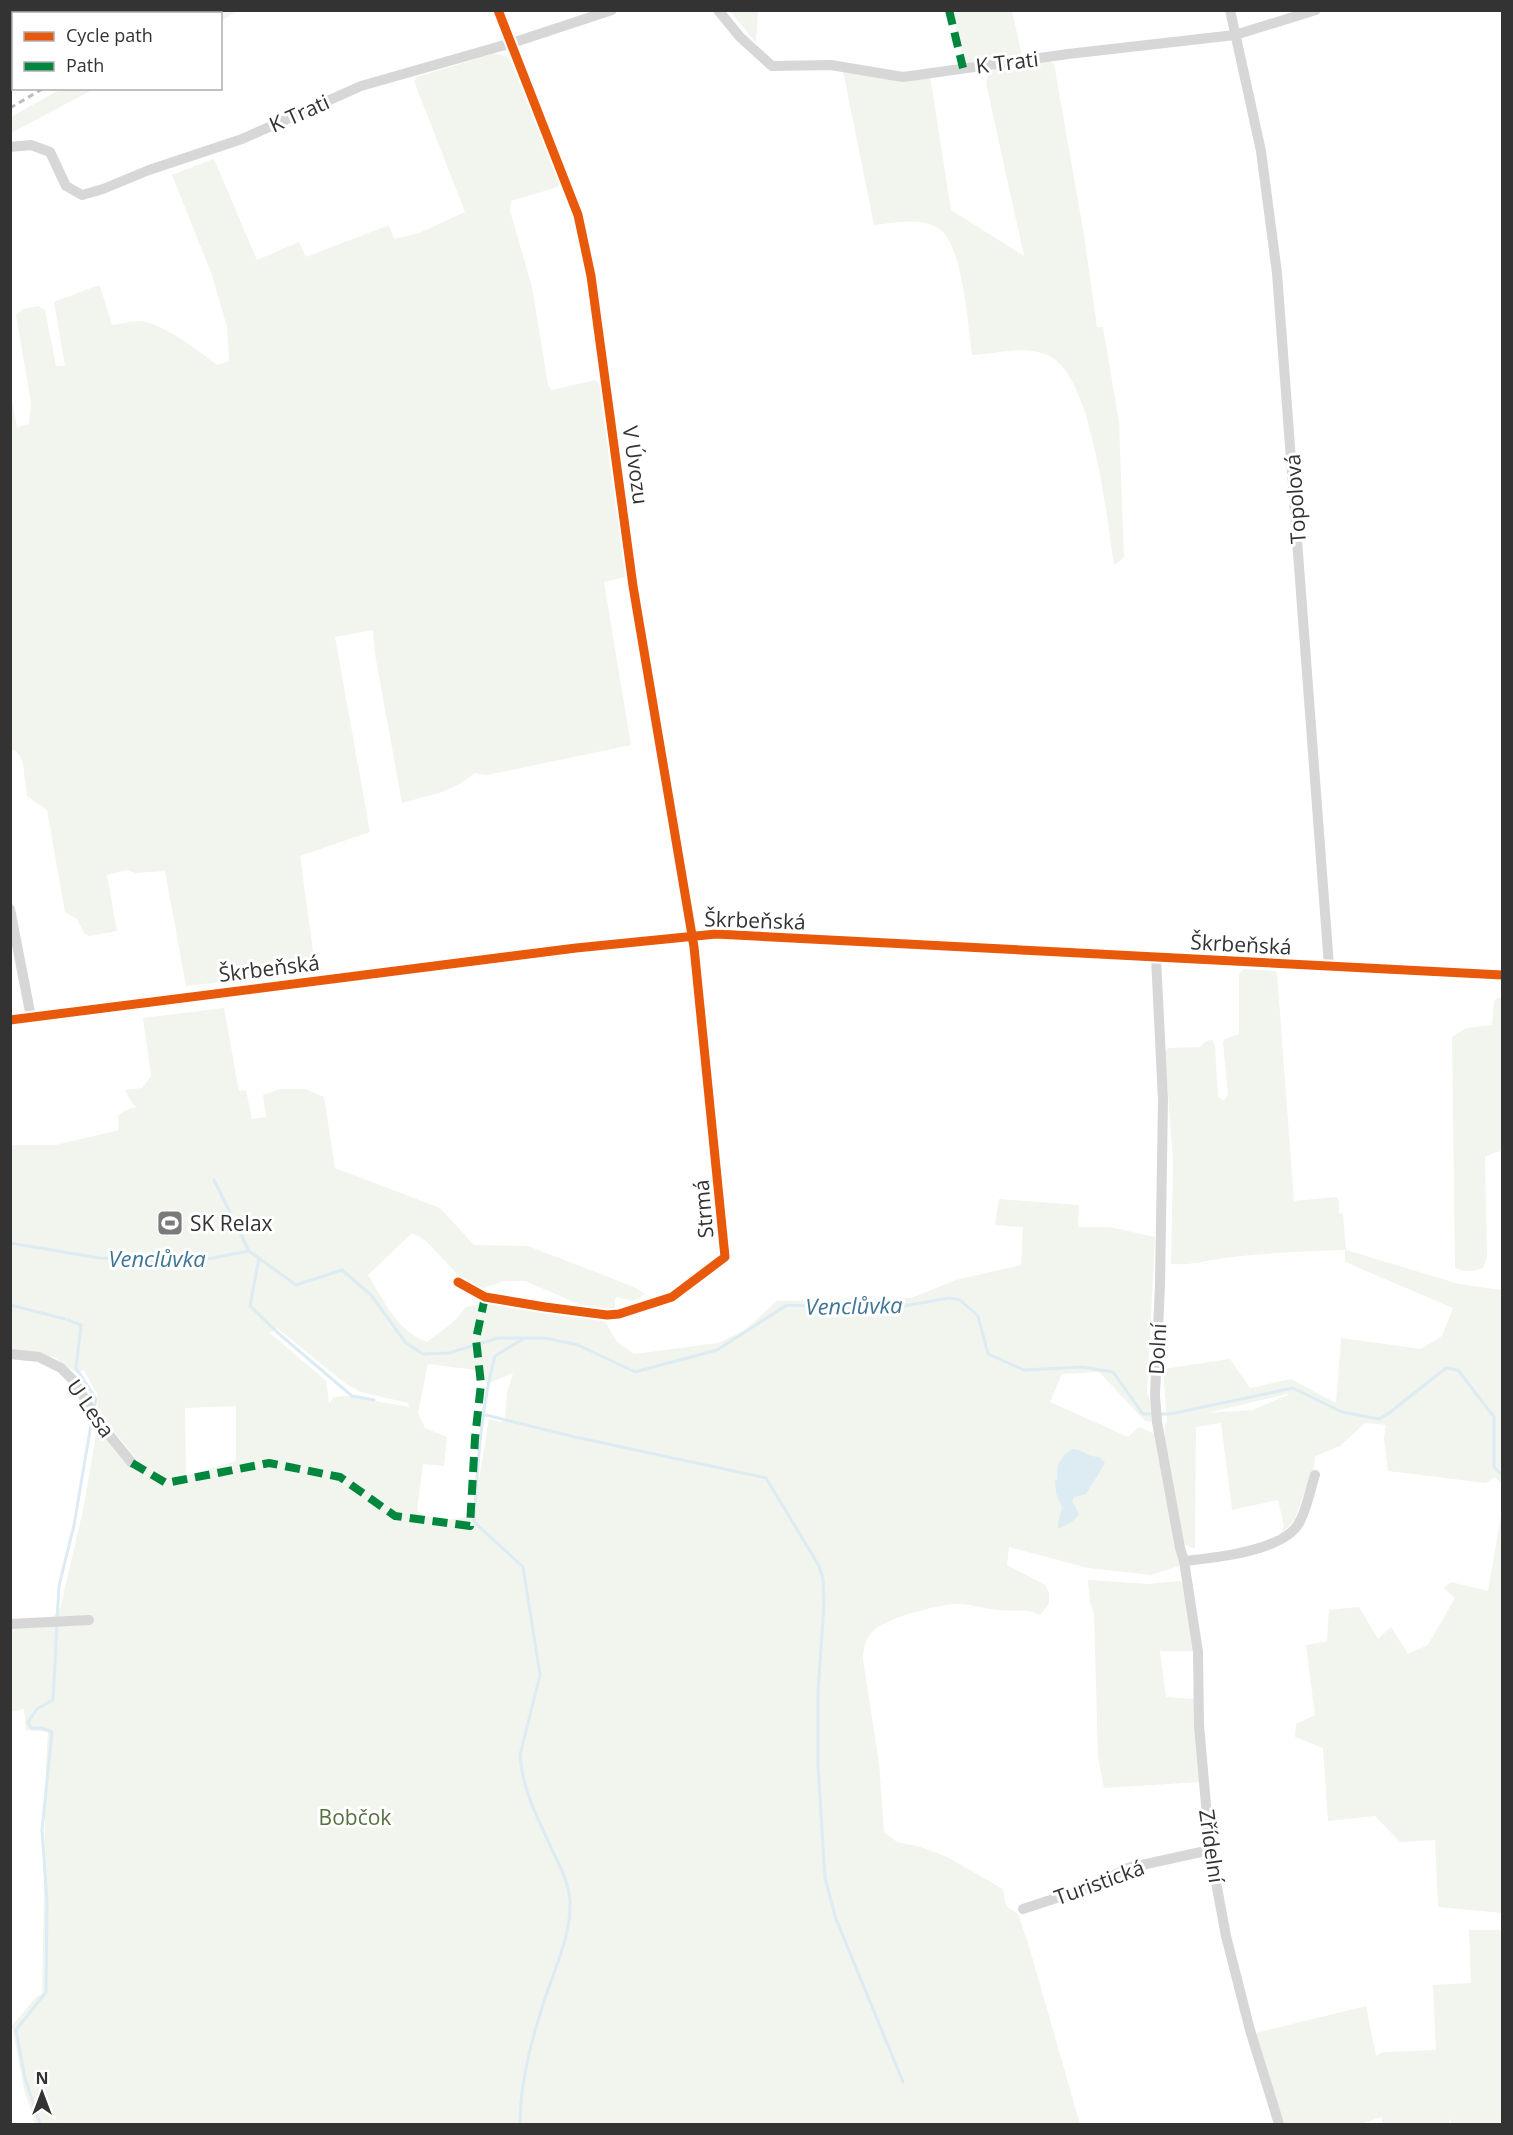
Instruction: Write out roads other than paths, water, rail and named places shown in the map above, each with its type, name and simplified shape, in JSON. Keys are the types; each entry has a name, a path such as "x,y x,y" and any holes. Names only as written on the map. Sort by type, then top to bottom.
{"street":[{"name":"V Úvozu","path":"498,10 578,215 591,276 633,586 692,936"},
{"name":"K Trati","path":"10,147 31,145 50,153 66,186 81,195 103,189 164,164 242,139 361,86 512,43 612,10"},
{"name":"K Trati","path":"718,10 740,38 772,66 831,65 903,77 983,64 1235,35 1316,10"},
{"name":"Topolová","path":"1230,10 1261,151 1277,273 1329,966"},
{"path":"10,909 32,1017"},
{"name":"Škrbeňská","path":"10,1020 576,948 716,934 1503,975"},
{"name":"Strmá","path":"458,1282 485,1297 555,1309 607,1315 619,1314 672,1297 725,1257 692,936"},
{"name":"Dolní","path":"1156,958 1163,1100 1156,1408 1184,1561"},
{"name":"U Lesa","path":"10,1354 39,1357 61,1368 75,1382 98,1420 132,1463"},
{"path":"1184,1561 1222,1557 1281,1540 1299,1523 1315,1475"},
{"name":"Zřídelní","path":"1184,1561 1198,1652 1199,1725 1210,1850 1226,1936 1252,2039 1279,2124"},
{"path":"10,1624 90,1620"},
{"name":"Turistická","path":"1023,1909 1087,1888 1128,1868 1210,1850"}],"waterway":[{"path":"214,1180 249,1251"},
{"name":"Venclůvka","path":"10,1243 99,1258 192,1262 249,1251 296,1285 342,1270 371,1295 406,1343 423,1354 449,1353 498,1338 545,1338 578,1345 635,1372 717,1350 787,1305 887,1309 949,1298 960,1300 978,1316 988,1354 1024,1370 1082,1367 1113,1372 1143,1414 1154,1414"},
{"path":"259,1258 250,1306 352,1396 374,1400"},
{"name":"Bobčok","path":"10,1305 65,1319"},
{"name":"Bobčok","path":"68,1320 81,1325 76,1368 96,1399 94,1409"},
{"path":"520,2124 524,2080 530,2051 564,1943 570,1902 565,1877 532,1806 521,1768 520,1755 540,1675 523,1567 474,1522 483,1418 495,1356 523,1339"},
{"name":"Venclůvka","path":"1160,1414 1170,1414 1293,1388 1342,1412 1379,1419 1446,1368 1458,1370 1494,1417 1494,1467 1502,1475"},
{"path":"482,1414 575,1437 766,1478 819,1566 823,1579 824,1604 818,1693 818,1765 825,1878 836,1919 903,2082"},
{"name":"Bobčok","path":"57,1619 59,1586 74,1525 92,1419"},
{"name":"Bobčok","path":"40,2124 25,2078 16,2030 46,1992 47,1901 42,1830 52,1732 42,1728 31,1728 28,1722 37,1709 53,1700 57,1625"}],"railway":[{"path":"10,108 41,90"}],"place":[{"name":"SK Relax","path":"170,1223"}]}
